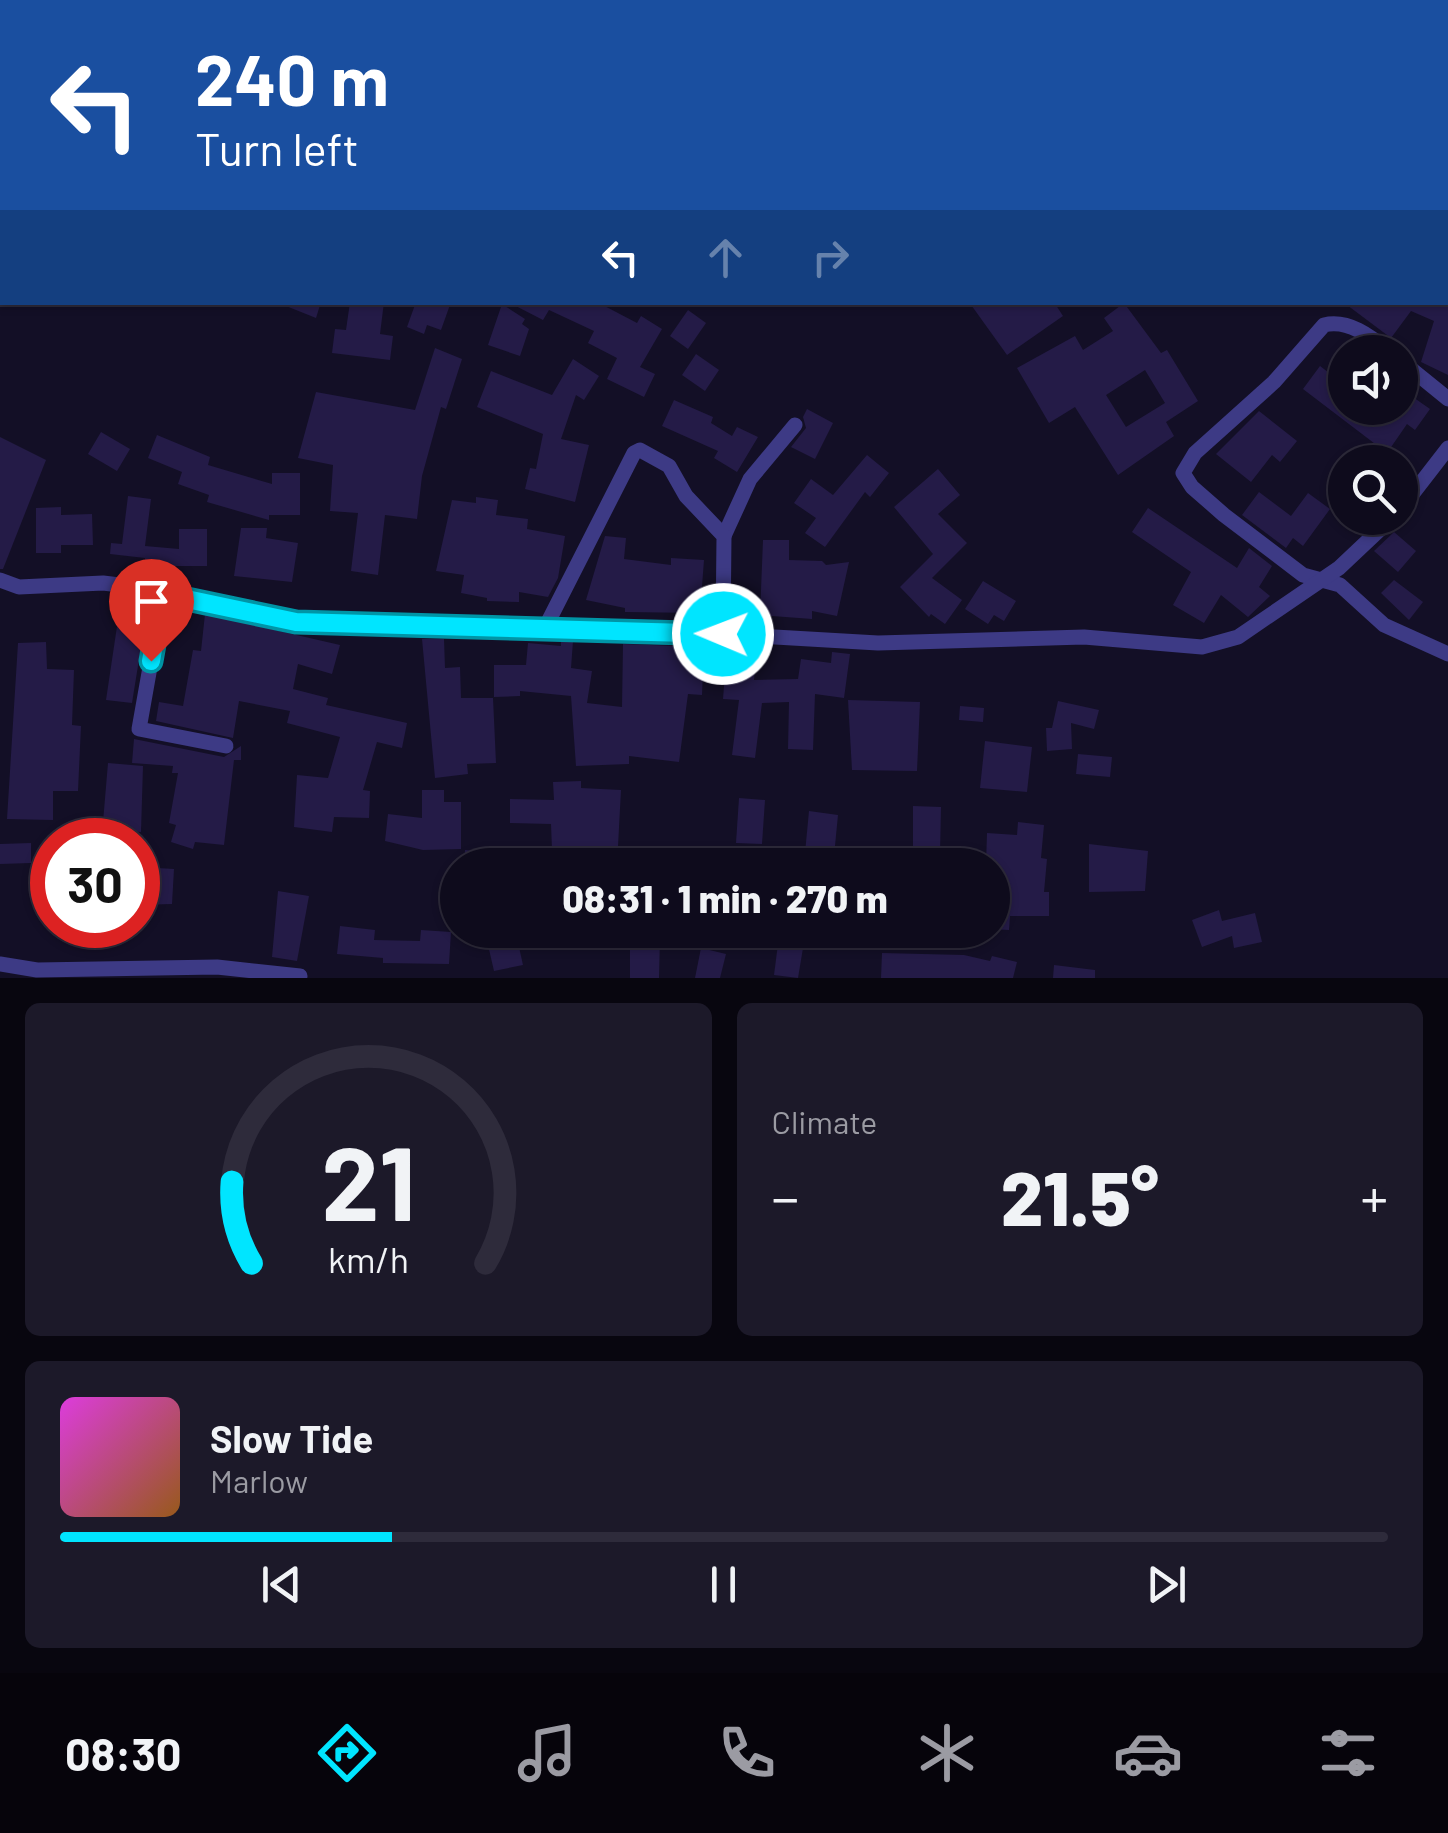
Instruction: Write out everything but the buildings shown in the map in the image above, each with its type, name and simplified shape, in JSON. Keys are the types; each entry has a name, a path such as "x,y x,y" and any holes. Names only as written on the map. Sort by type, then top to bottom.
{"street":[{"path":"1368,335 1338,322 1324,325 1274,382 1185,465 1183,473 1192,487 1224,515 1303,575 1322,576 1340,585 1384,625 1448,654"},
{"path":"1418,375 1448,399"},
{"path":"723,634 724,536 750,479 796,425"},
{"path":"1418,487 1448,448"},
{"path":"545,628 634,453 646,451 669,466 686,496 724,536"},
{"path":"0,580 18,587 104,584 296,622 723,634 878,644 1084,637 1202,647 1238,637 1322,576 1340,568 1374,535"},
{"path":"163,594 138,728 226,746"},
{"path":"0,964 37,970 217,966 300,976"}],"route":[{"path":"151,661 163,594 296,622 723,634"}]}
